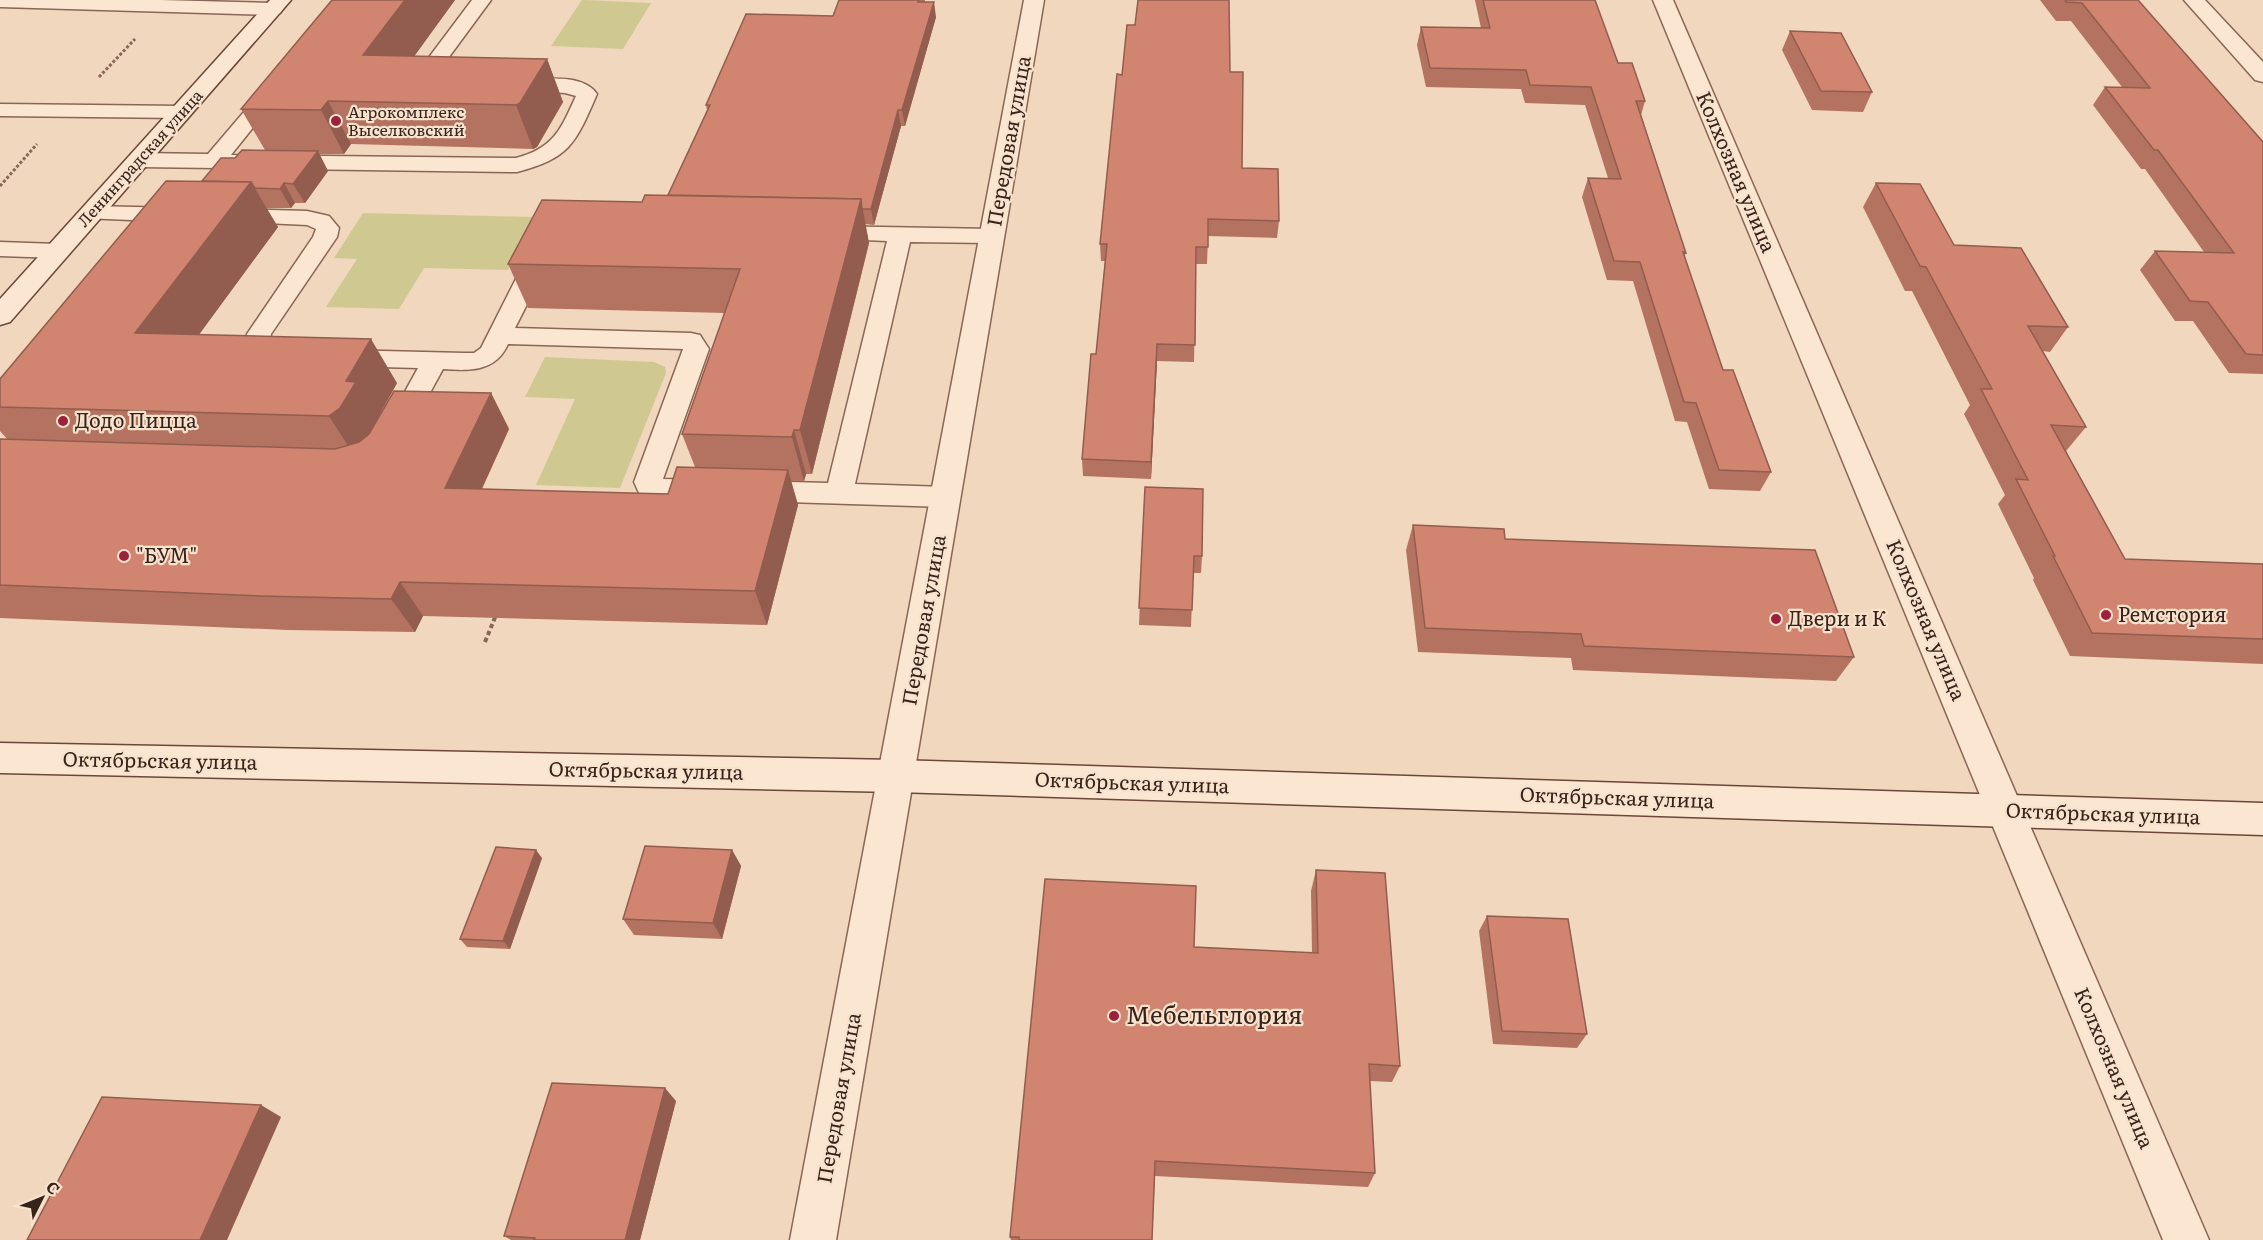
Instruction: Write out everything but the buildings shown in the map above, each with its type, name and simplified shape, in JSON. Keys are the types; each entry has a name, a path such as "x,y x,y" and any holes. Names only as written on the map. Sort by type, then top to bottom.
{"street":[{"name":"Передовая улица","path":"813,1240 1034,0"},
{"name":"Колхозная улица","path":"1663,0 2186,1240"},
{"path":"2194,0 2263,75"},
{"name":"Ленинградская улица","path":"0,316 277,4"},
{"name":"Октябрьская улица","path":"0,758 896,776 2263,819"}],"lane":[{"path":"460,85 428,82 425,76 483,0"},
{"path":"0,1 277,4"},
{"path":"214,161 288,72"},
{"path":"139,160 517,165 543,159 558,149 568,136 587,94 584,90 574,87 494,86"},
{"path":"0,110 182,112"},
{"path":"91,213 307,218 321,221 328,228 325,237 259,334 257,343 264,352 278,356 474,361 483,358 490,354 548,239"},
{"path":"139,242 161,215"},
{"path":"801,232 992,236"},
{"path":"839,494 900,234"},
{"path":"0,249 58,251"},
{"path":"499,336 691,341 696,349 648,482 649,486 656,489 946,496"},
{"path":"385,451 435,360"}],"path":[{"path":"485,642 497,614"}],"shaded area":[{"path":"582,0 651,3 623,49 551,46"},
{"path":"363,213 536,217 508,270 424,268 399,309 326,307 357,259 334,258"},
{"path":"545,357 654,362 665,367 666,373 620,488 536,485 575,399 525,397"}],"place":[{"name":"Агрокомплекс Выселковский","path":"336,121"},
{"name":"Додо Пицца","path":"63,421"},
{"name":"\"БУМ\"","path":"124,556"},
{"name":"Ремстория","path":"2106,615"},
{"name":"Двери и К","path":"1776,619"},
{"name":"Мебельглория","path":"1114,1016"}]}
